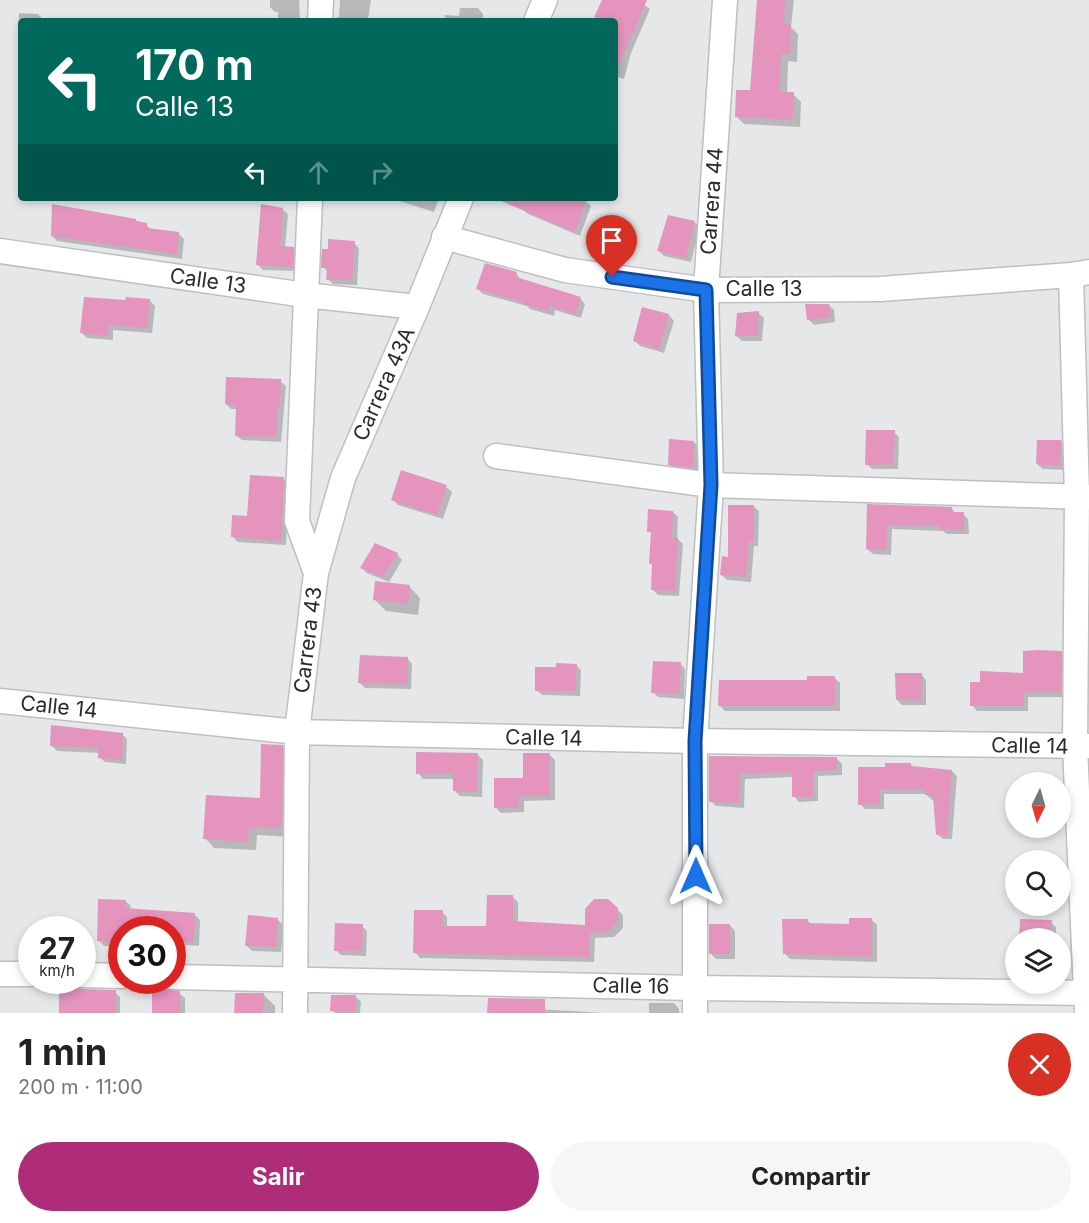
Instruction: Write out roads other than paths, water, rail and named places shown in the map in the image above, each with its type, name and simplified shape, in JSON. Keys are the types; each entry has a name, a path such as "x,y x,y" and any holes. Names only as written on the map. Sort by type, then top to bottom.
{"street":[{"path":"320,18 321,0"},
{"path":"537,18 545,0"},
{"name":"Carrera 44","path":"695,1013 695,741 711,485 706,290 725,0"},
{"name":"Carrera 43","path":"296,1013 297,732 316,573 297,521 310,201"},
{"name":"Carrera 43A","path":"316,573 343,478 417,307 460,201"},
{"name":"Calle 13","path":"444,237 565,270 706,290 880,289 1080,274"},
{"name":"Calle 13","path":"0,251 305,295 417,307"},
{"path":"1080,274 1083,497 1082,746 1087,999"},
{"path":"496,456 711,485 1083,497"},
{"name":"Calle 14","path":"0,701 297,732 695,741 1082,746"},
{"path":"0,974 18,974"},
{"name":"Calle 16","path":"186,977 1087,999"}]}
